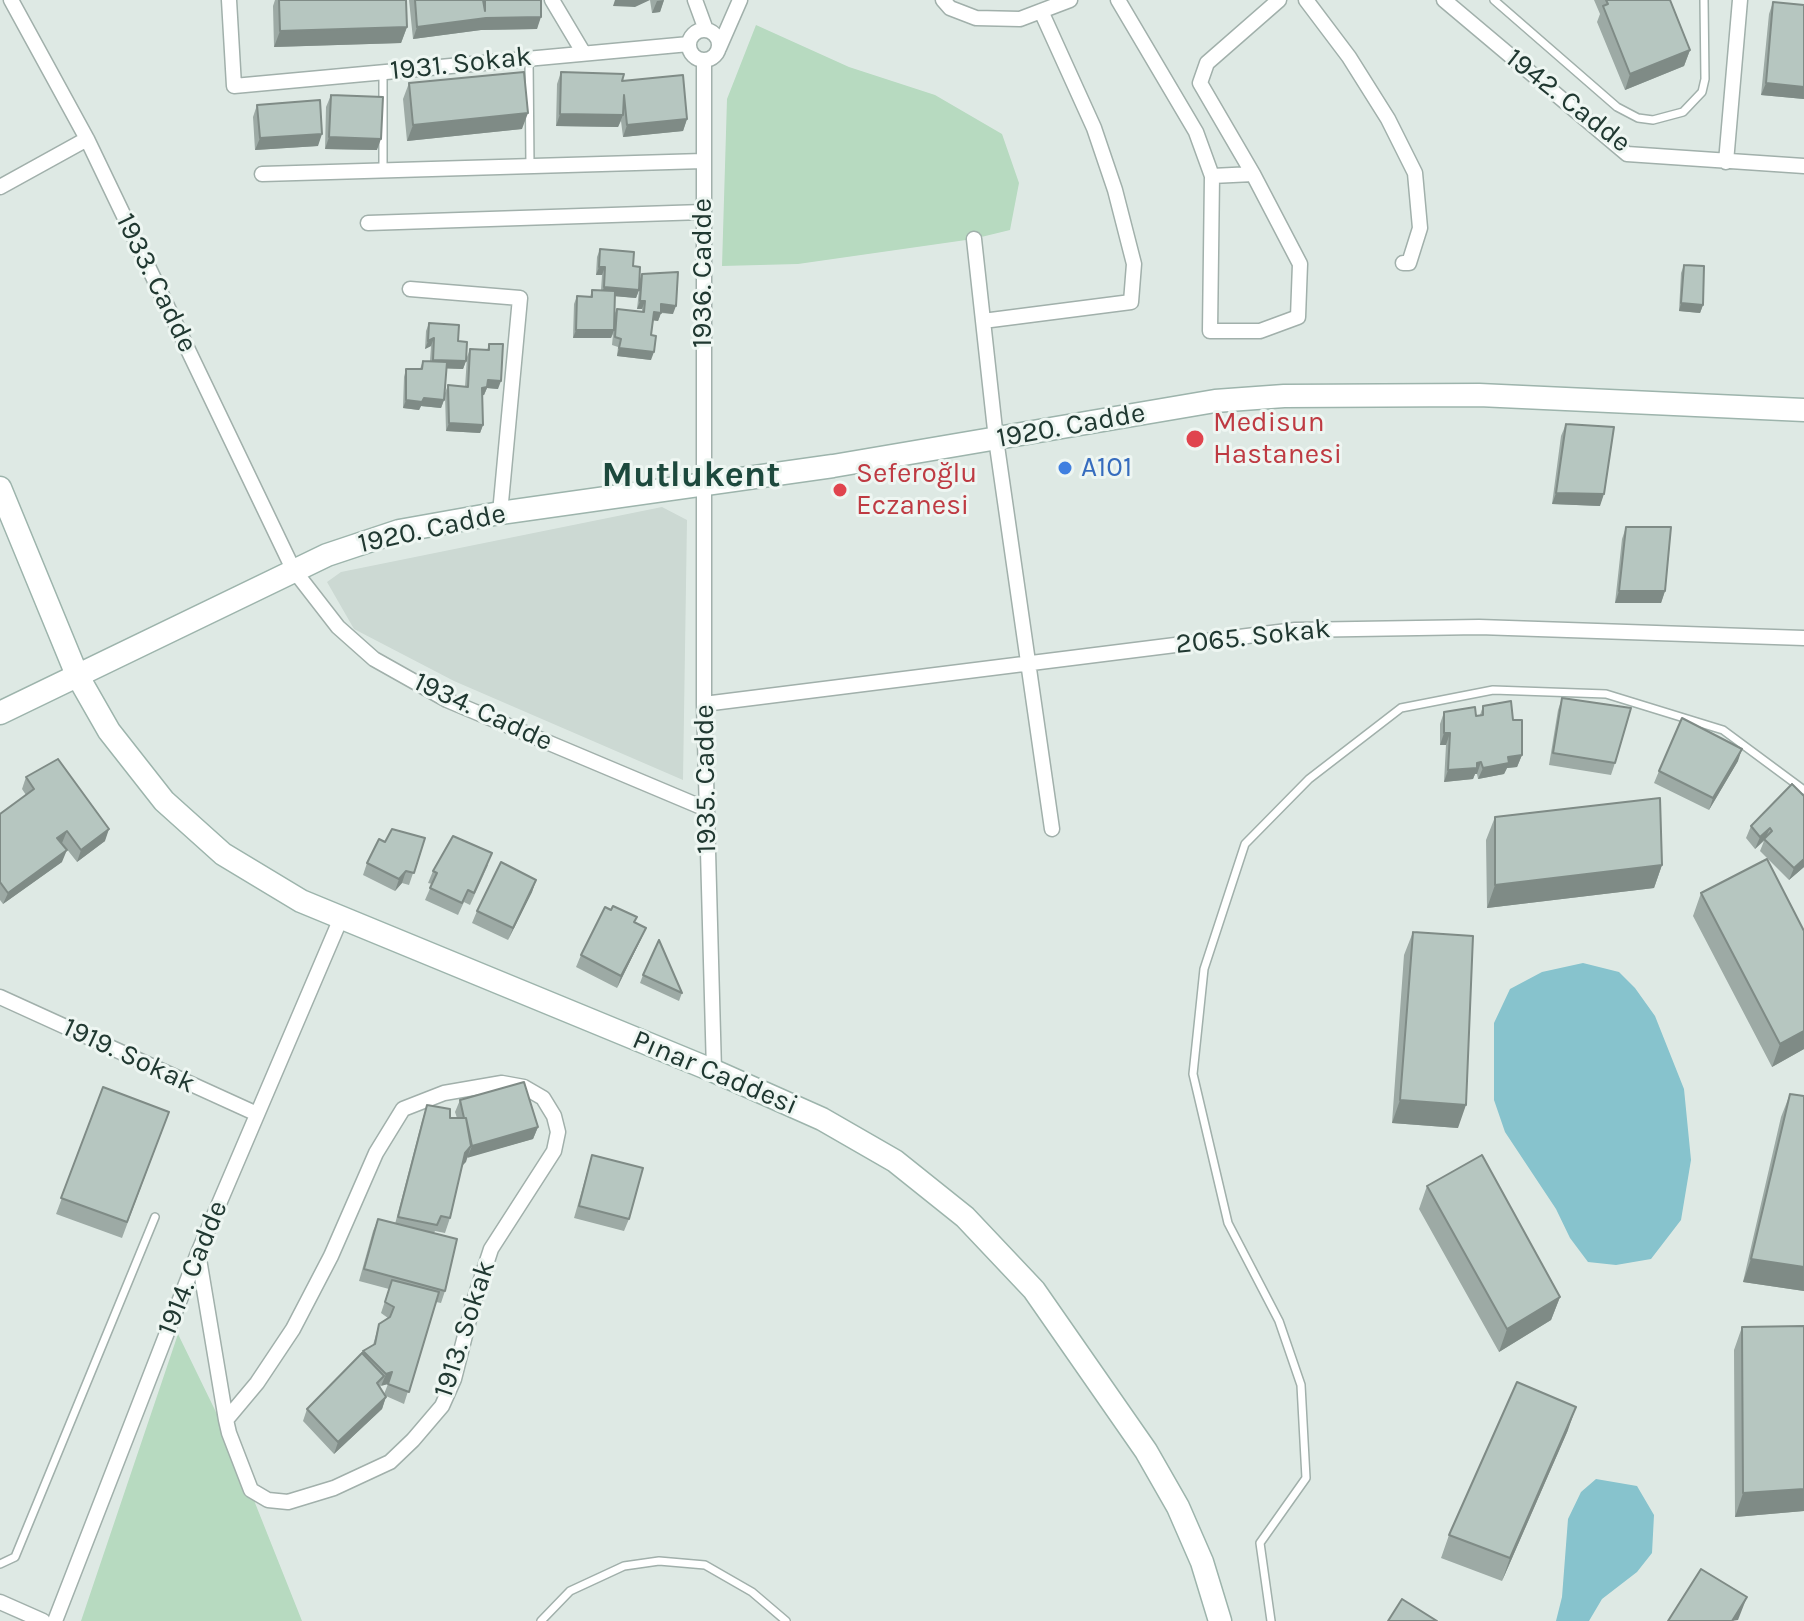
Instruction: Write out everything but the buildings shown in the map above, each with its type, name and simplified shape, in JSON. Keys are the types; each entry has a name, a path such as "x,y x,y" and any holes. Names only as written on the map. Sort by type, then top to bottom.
{"main road":[{"name":"1920. Cadde","path":"0,713 293,569 399,531 500,513 702,486 1215,401 1284,396 1525,397 1804,410"},
{"name":"Pınar Caddesi","path":"0,488 77,675 109,731 135,768 189,827 260,879 341,918 714,1071 822,1119 895,1161 965,1217 999,1251 1074,1343 1146,1451 1178,1507 1220,1621"}],"street":[{"name":"1933. Cadde","path":"11,0 87,139 293,569"},
{"name":"1931. Sokak","path":"229,0 234,86 689,44"},
{"path":"552,0 583,52"},
{"path":"695,0 706,30"},
{"path":"719,48 715,35 706,30 696,32 689,44 691,54 704,60 714,57 719,48 740,0"},
{"path":"943,0 950,8 966,6 976,18 1020,19 1070,0"},
{"path":"1118,0 1196,132 1212,176 1210,331 1260,331 1298,317 1300,264 1200,83 1207,63 1279,0"},
{"path":"1306,0 1349,57 1388,119 1415,173 1420,228 1409,263 1403,263"},
{"name":"1942. Cadde","path":"1444,0 1627,154 1804,166"},
{"path":"1726,162 1740,0"},
{"path":"983,321 1131,302 1134,264 1115,190 1094,128 1041,11"},
{"name":"1936. Cadde","path":"702,486 704,60"},
{"path":"0,187 87,139"},
{"path":"262,174 703,161"},
{"path":"1212,176 1253,174"},
{"path":"368,223 703,212"},
{"path":"974,239 996,439 1052,829"},
{"path":"410,289 520,298 500,513"},
{"name":"1935. Cadde","path":"702,486 706,809 714,1071"},
{"name":"1934. Cadde","path":"293,569 338,627 374,659 447,700 706,809"},
{"name":"2065. Sokak","path":"704,704 1280,631 1360,626 1804,638"},
{"name":"1914. Cadde","path":"55,1621 198,1253 341,918"},
{"name":"1919. Sokak","path":"0,997 257,1114"},
{"name":"1913. Sokak","path":"198,1253 226,1420 237,1460 251,1490 278,1501 310,1497 334,1488 390,1462 442,1406 454,1379 491,1249 554,1151 558,1132 554,1116 543,1098 524,1087 502,1083 444,1093 403,1109 376,1153 331,1256 293,1329 257,1383 226,1420"},
{"path":"0,1602 43,1621"}],"lane":[{"path":"1494,0 1617,107 1629,115 1653,120 1683,112 1702,92 1705,79 1704,0"},
{"path":"529,57 530,166"},
{"path":"383,72 383,171"},
{"path":"1271,1621 1260,1543 1306,1478 1301,1385 1279,1321 1228,1223 1193,1074 1204,969 1245,844 1309,779 1401,708 1493,690 1606,694 1723,730 1804,790"},
{"path":"0,1564 8,1563 15,1557 155,1217"},
{"path":"541,1621 570,1591 624,1566 659,1561 705,1565 752,1592 786,1621"}],"shaded area":[{"path":"662,507 687,520 683,780 454,681 354,629 327,582 341,572"}],"green space":[{"path":"756,25 849,67 935,95 1002,134 1019,183 1010,230 973,239 798,264 722,266 727,99"},
{"path":"178,1334 232,1445 302,1621 81,1621"}],"water":[{"path":"1583,963 1619,972 1635,988 1655,1016 1684,1089 1691,1160 1681,1220 1651,1259 1616,1265 1588,1262 1570,1238 1556,1209 1505,1132 1494,1100 1494,1023 1510,989 1542,972"},
{"path":"1596,1479 1637,1486 1654,1515 1652,1553 1637,1572 1602,1599 1589,1621 1556,1621 1562,1597 1568,1519 1581,1492"}],"place":[{"name":"Medisun Hastanesi","path":"1195,439"},
{"name":"A101","path":"1065,468"},
{"name":"Seferoğlu Eczanesi","path":"840,490"}],"district":[{"name":"Mutlukent","path":"691,476"}]}
